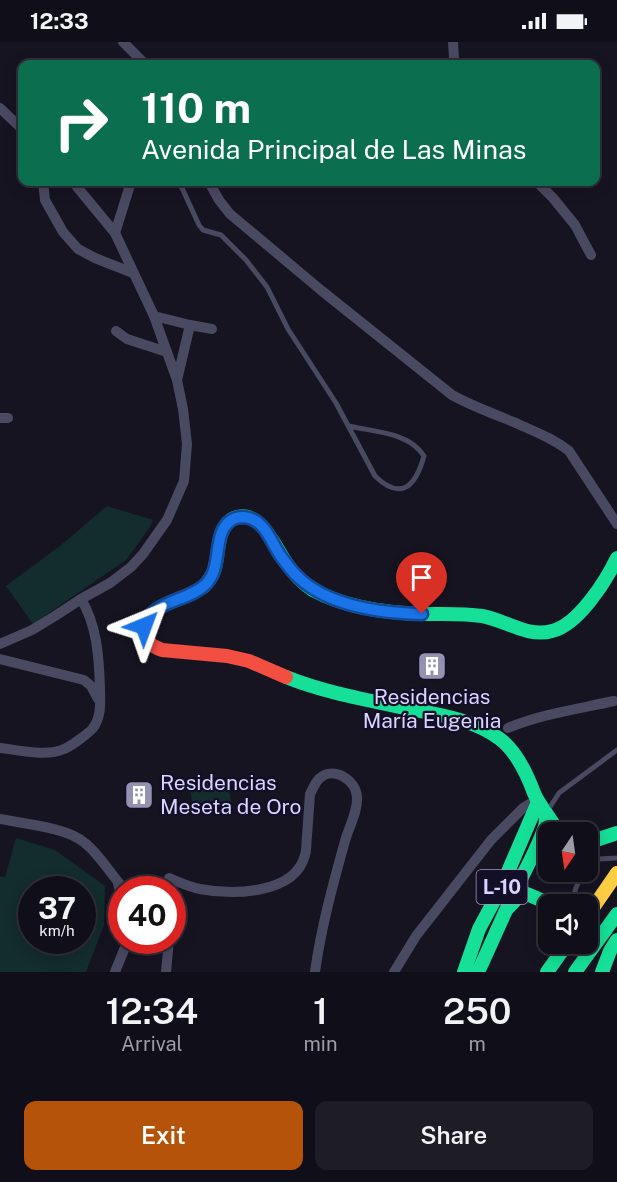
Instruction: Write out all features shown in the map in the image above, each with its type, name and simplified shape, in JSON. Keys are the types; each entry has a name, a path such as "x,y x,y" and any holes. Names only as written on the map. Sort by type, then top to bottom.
{"main road":[{"path":"474,972 509,907 545,825 540,805 529,779 513,751 486,731 446,716 333,693 227,656 162,650 153,647 146,642 144,634 146,618 160,607 189,596 206,584 215,569 222,533 231,520 237,518 253,519 259,523 290,568 312,589 324,595 355,605 398,613 483,616 532,632 552,632 570,622 587,604 617,558"},
{"path":"540,805 552,822"},
{"name":"L-10","path":"474,972 466,964 479,929 540,805"},
{"path":"598,839 617,833"},
{"path":"598,901 617,873"},
{"name":"L-10","path":"509,907 521,894 538,899"},
{"path":"579,968 617,914"},
{"path":"611,968 610,951 617,940"},
{"path":"548,971 551,954"},
{"path":"548,971 560,954"}],"street":[{"path":"123,42 141,60"},
{"path":"453,42 455,60"},
{"path":"0,108 18,125"},
{"path":"43,186 45,200 63,232 78,249 133,273"},
{"path":"0,644 32,630 110,583 131,567 155,539 167,520 184,481 187,444 185,417 177,380 154,316 115,233 76,186"},
{"path":"115,233 130,186"},
{"path":"211,186 230,214 452,395 545,435 569,451 617,524"},
{"path":"541,186 574,225 591,255"},
{"path":"154,316 212,329"},
{"path":"177,380 190,325"},
{"path":"116,331 127,339 167,352"},
{"path":"0,748 50,753 64,749 93,729 99,716 100,704 99,653 87,609 81,599"},
{"path":"0,659 84,680 91,686 100,704"},
{"path":"507,728 539,717 614,701"},
{"path":"186,884 227,892 268,888 289,877 300,867 305,855 310,794 314,786 320,777 329,774 338,774 348,779 354,784 357,796 356,807 325,915 315,972"},
{"path":"394,972 416,936 491,840 523,808 540,805"},
{"path":"0,819 63,831 78,837 87,844 113,876"},
{"path":"115,972 122,954"},
{"path":"166,972 168,954"}],"lane":[{"path":"180,186 203,230 221,235 246,260 267,287 288,329 336,403 375,476 384,485 398,489 405,488 411,483 418,474 424,456 414,443 403,438 349,426"},
{"path":"540,805 617,750"},
{"path":"598,860 617,858"}],"green space":[{"path":"107,506 153,520 126,560 33,624 6,586 60,546"},
{"path":"228,780 231,801 192,805 190,784"},
{"path":"16,838 55,850 91,876 18,876 18,954 93,954 86,972 0,972 0,877 5,877"},
{"path":"96,880 105,886 104,925 96,946"}],"traffic: fast":[{"path":"203,587 214,571 224,527 234,518 243,516 259,523 298,577 313,590 326,596 381,611 482,616 525,630 543,633 562,627 581,611 598,590 617,558"},
{"path":"286,677 332,692 469,723 500,739 516,757 545,812 546,821 535,850 478,972"},
{"path":"464,972 479,929 501,888 538,802"},
{"path":"546,813 552,822"},
{"path":"598,839 617,833"},
{"path":"509,907 521,894 538,899"},
{"path":"575,972 617,914"},
{"path":"602,972 617,940"},
{"path":"547,972 560,954"}],"traffic: slow":[{"path":"598,901 617,873"}],"traffic: jam":[{"path":"203,587 158,608 151,614 144,630 145,638 149,643 162,650 227,656 249,661 286,677"}],"place":[{"name":"Residencias María Eugenia","path":"432,666"},
{"name":"Residencias Meseta de Oro","path":"139,795"}],"route":[{"path":"144,626 146,618 152,612 189,596 206,584 215,569 222,533 226,526 231,520 245,517 253,519 265,529 290,568 312,589 355,605 398,613 422,614"}]}
